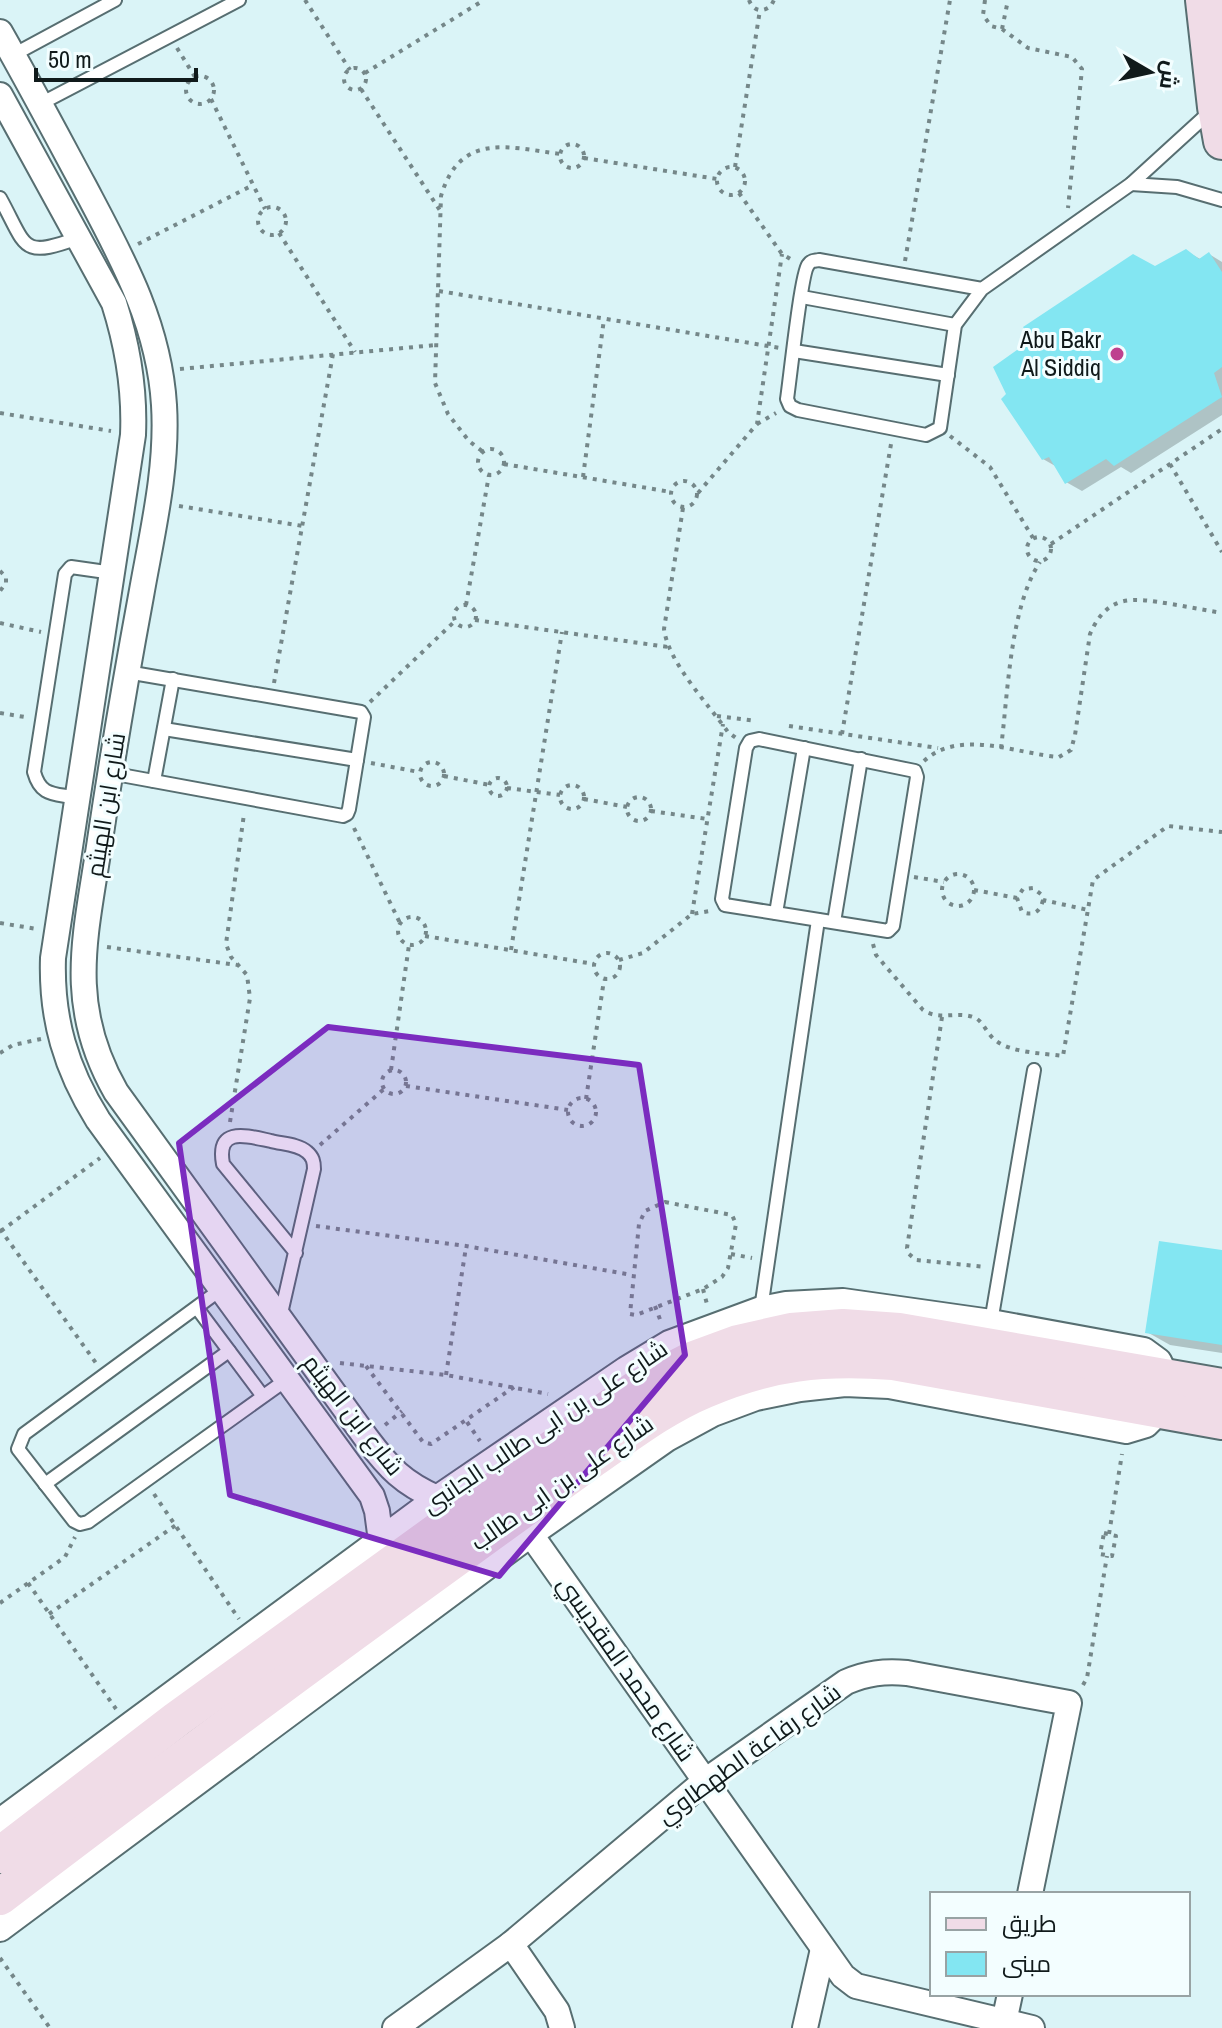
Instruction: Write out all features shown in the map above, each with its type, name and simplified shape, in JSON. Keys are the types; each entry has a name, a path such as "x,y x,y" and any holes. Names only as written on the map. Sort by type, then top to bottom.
{"street":[{"path":"1204,0 1219,124"},
{"name":"شارع ابن الهيثم","path":"0,32 120,253 145,310 160,370 165,436 158,502 110,773 84,944 82,988 89,1031 105,1073 128,1110 393,1473 437,1498"},
{"name":"شارع ابن الهيثم","path":"0,95 114,303 132,381 133,435 57,932 53,984 59,1035 81,1094 98,1120 372,1496 381,1541"},
{"path":"91,717 119,721"},
{"name":"شارع على بن ابى طالب الجانبى","path":"0,1821 129,1727 258,1648 381,1541 437,1498 579,1401 669,1343 761,1309 786,1304 843,1301 991,1322 1144,1350 1159,1361 1164,1394"},
{"name":"شارع على بن ابى طالب","path":"0,1897 187,1733 258,1648 637,1388 689,1361 738,1343 804,1330 843,1327 899,1331 1164,1394 1222,1421"},
{"name":"شارع على بن ابى طالب","path":"0,1855 187,1733 523,1524 655,1416 714,1386 796,1362 844,1358 1164,1394 1222,1387"},
{"path":"0,1929 523,1524 713,1414 756,1398 845,1384 889,1386 1126,1431 1146,1425 1164,1394"},
{"name":"شارع محمد المقديسي","path":"523,1524 837,1970 856,1986 1032,2028"},
{"name":"شارع رفاعة الطهطاوي","path":"395,2028 511,1944 705,1781 846,1682 865,1674 886,1671 1069,1703"},
{"path":"1030,1892 1069,1703"},
{"path":"511,1944 557,2011 562,2028"},
{"path":"805,2028 823,1949"},
{"path":"1004,2022 1010,1996"}],"lane":[{"path":"13,55 115,0"},
{"path":"40,104 239,0"},
{"path":"982,289 811,261 806,266 787,399 790,406 926,435 940,428 955,325 982,289 1219,124"},
{"path":"1131,184 1177,187 1222,200"},
{"path":"0,198 25,243 34,249 44,250 78,238"},
{"path":"802,297 955,325"},
{"path":"794,351 948,375"},
{"path":"77,798 46,792 38,785 34,772 55,635 65,574 71,567 113,573"},
{"path":"110,773 343,816 347,814 357,760 364,717 361,712 127,672"},
{"path":"154,781 173,679"},
{"path":"164,729 357,760"},
{"path":"759,739 915,771 917,777 893,926 888,931 725,905 722,899 746,748 750,741 759,739"},
{"path":"776,913 804,748"},
{"path":"834,922 861,759"},
{"path":"761,1309 818,920"},
{"path":"991,1322 1034,1070"},
{"path":"280,1319 296,1253 314,1169 310,1154 300,1147 238,1135 227,1140 221,1152 223,1164 296,1253"},
{"path":"220,1290 24,1434 18,1449 74,1521 80,1524 88,1522 286,1380"},
{"path":"197,1308 262,1395"},
{"path":"45,1484 229,1351"}],"path":[{"path":"305,0 350,70"},
{"path":"365,73 484,0"},
{"path":"749,0 755,9 760,10 767,9 774,0"},
{"path":"903,275 950,0"},
{"path":"985,0 982,9 986,21 1028,48 1072,57 1082,69 1066,230"},
{"path":"1002,29 1008,0"},
{"path":"735,167 760,10"},
{"path":"170,36 195,77"},
{"path":"358,69 365,73 366,82 361,89 347,86 345,77 350,70 358,69"},
{"path":"211,99 204,103 191,100 187,88 195,77 202,76 214,85 211,99 265,209"},
{"path":"361,89 442,214"},
{"path":"577,145 584,158 570,168 561,160 560,154 563,147 577,145"},
{"path":"482,451 458,428 435,383 441,196 446,180 456,165 469,154 486,147 503,146 560,154"},
{"path":"584,158 717,179"},
{"path":"735,167 741,171 746,183 739,193 731,196 718,187 717,179 724,169 735,167"},
{"path":"120,253 253,185"},
{"path":"739,193 782,254 806,266"},
{"path":"272,207 284,214 284,228 279,233 273,235 262,231 259,219 265,209 272,207"},
{"path":"279,233 355,352"},
{"path":"757,424 782,254"},
{"path":"439,291 767,346"},
{"path":"583,477 604,319"},
{"path":"160,370 436,345"},
{"path":"272,696 333,354"},
{"path":"698,493 689,481 674,485 671,492 676,505 683,508 694,504 698,493 757,424 790,406"},
{"path":"0,413 133,435"},
{"path":"842,734 893,428"},
{"path":"940,428 990,467 1033,538"},
{"path":"1051,544 1222,429"},
{"path":"490,448 498,450 503,456 504,464 499,473 483,473 477,463 482,451 490,448"},
{"path":"504,464 671,492"},
{"path":"1170,464 1222,552"},
{"path":"466,605 489,475"},
{"path":"158,502 303,526"},
{"path":"683,508 664,629 668,647 723,724 736,738 750,741"},
{"path":"1040,562 1027,552 1029,542 1033,538 1043,537 1051,544"},
{"path":"1001,748 1018,613 1028,579 1040,562 1050,556 1051,544"},
{"path":"0,571 6,577 0,591"},
{"path":"915,771 926,758 941,749 959,745 1059,757 1071,750 1090,634 1106,609 1136,598 1222,613"},
{"path":"466,605 474,610 475,620 470,626 462,627 454,617 457,608 466,605"},
{"path":"475,620 668,647"},
{"path":"361,712 455,621"},
{"path":"0,623 55,635"},
{"path":"511,950 562,632"},
{"path":"0,713 42,720"},
{"path":"716,715 763,722"},
{"path":"619,960 643,953 692,914 723,724"},
{"path":"779,725 941,749"},
{"path":"357,760 419,772"},
{"path":"436,762 441,765 444,776 438,785 427,785 419,772 425,763 436,762"},
{"path":"444,776 490,785"},
{"path":"490,785 497,778 503,779 507,788"},
{"path":"490,785 491,792 497,796 504,794 507,788"},
{"path":"566,786 577,786 584,793 584,799 578,807 568,808 563,805 560,795 566,786"},
{"path":"507,788 560,795"},
{"path":"641,796 651,804 651,811 645,820 634,820 627,807 629,801 641,796"},
{"path":"227,1140 250,998 249,982 240,965 231,957 226,944 246,798"},
{"path":"584,799 627,807"},
{"path":"651,811 707,819"},
{"path":"347,814 400,923 398,936 409,945 418,944 425,936 426,930 418,919 406,918 400,923"},
{"path":"869,928 876,955 923,1010 942,1017 971,1016 981,1021 995,1040 1005,1046 1063,1056 1093,880 1168,826 1222,832"},
{"path":"955,874 962,874 972,883 974,890 969,901 957,906 945,900 942,888 944,882 955,874"},
{"path":"901,875 944,882"},
{"path":"1028,888 1038,890 1043,900 1036,913 1029,914 1022,912 1017,898 1018,893 1028,888"},
{"path":"974,890 1017,898"},
{"path":"1043,900 1088,910"},
{"path":"0,923 57,932"},
{"path":"425,936 594,964"},
{"path":"84,944 240,965"},
{"path":"384,1089 383,1078 391,1070 409,945"},
{"path":"612,954 619,960 621,968 618,975 604,980 594,971 594,964 601,955 612,954"},
{"path":"586,1099 604,980"},
{"path":"942,1017 907,1248 916,1260 1000,1268"},
{"path":"0,1053 13,1045 59,1035"},
{"path":"391,1070 404,1074 406,1086"},
{"path":"384,1089 396,1094 406,1086 568,1110"},
{"path":"310,1154 384,1089"},
{"path":"586,1099 596,1109 593,1122 585,1127 576,1125 570,1119 568,1110 575,1100 586,1099"},
{"path":"105,1374 0,1230 118,1145"},
{"path":"672,1203 732,1215 736,1224 731,1254 728,1268 712,1284 636,1315 630,1314 639,1224 645,1211 658,1204 672,1203"},
{"path":"302,1225 466,1246 633,1275"},
{"path":"446,1375 466,1246"},
{"path":"731,1254 768,1261"},
{"path":"309,1360 446,1375 579,1401"},
{"path":"366,1366 423,1442 431,1444 514,1387"},
{"path":"1109,1534 1126,1431"},
{"path":"146,1481 258,1648"},
{"path":"0,1603 65,1557 80,1524"},
{"path":"49,1614 176,1525"},
{"path":"1103,1534 1116,1536 1113,1555 1107,1556 1100,1553 1103,1534"},
{"path":"1069,1703 1080,1692 1087,1678 1107,1556"},
{"path":"28,1583 129,1727"},
{"path":"0,1958 50,2028"}],"highlighted area":[{"path":"328,1027 639,1065 685,1355 499,1576 230,1495 179,1143"}],"building":[{"name":"Abu Bakr Al Siddiq","path":"1186,249 1199,259 1209,252 1222,272 1222,367 1214,373 1222,397 1114,466 1106,459 1065,484 1049,457 1042,460 1001,399 1006,394 993,367 1031,340 1023,327 1133,254 1155,266"},
{"path":"1159,1241 1222,1250 1222,1345 1145,1333"}],"place":[{"name":"Abu Bakr Al Siddiq","path":"1117,354"}]}
